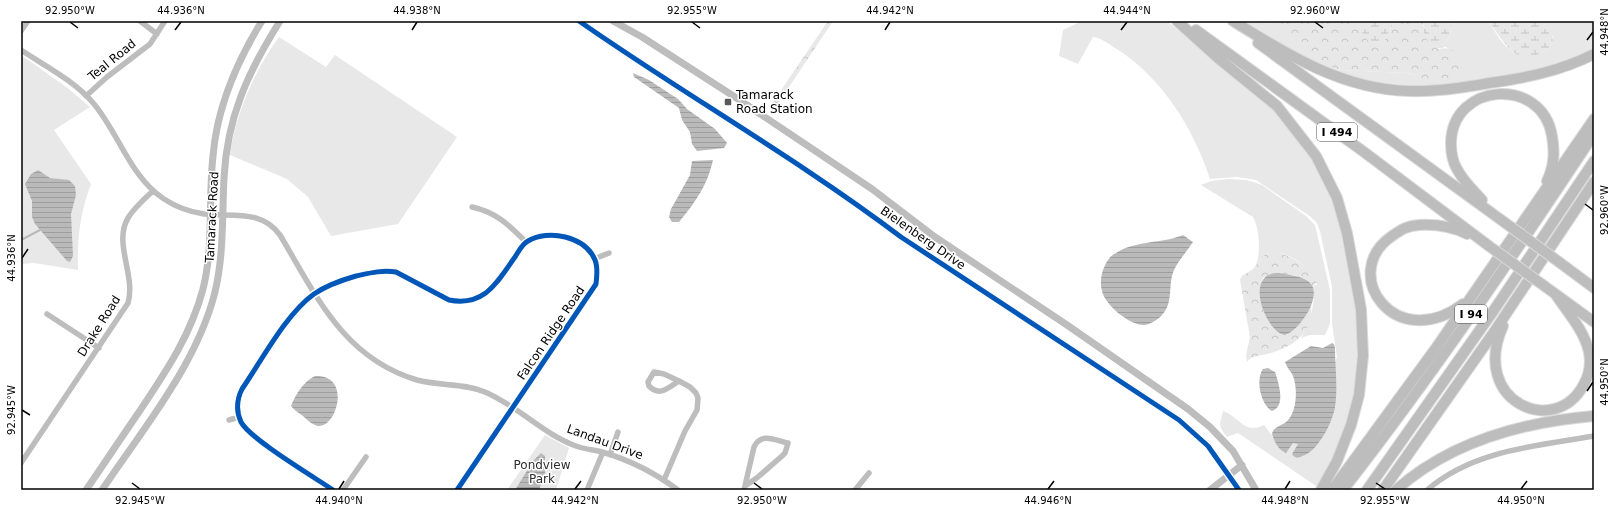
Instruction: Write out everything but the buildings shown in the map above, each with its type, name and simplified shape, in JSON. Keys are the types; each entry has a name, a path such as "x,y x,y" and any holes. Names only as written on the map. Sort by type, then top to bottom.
{"highway":[{"path":"1177,21 1218,58 1277,106 1316,156 1337,198 1347,233 1361,309 1362,356 1359,395 1352,425 1337,462 1321,490"},
{"name":"I 494","path":"1183,21 1364,152 1489,246"},
{"name":"I 494","path":"1229,21 1391,141 1567,268"},
{"path":"1233,21 1320,71 1349,81 1392,90 1447,90 1514,80 1558,69 1594,54"},
{"path":"1494,214 1463,180 1454,164 1451,153 1453,130 1461,113 1478,99 1493,94 1512,94 1528,100 1540,112 1550,126 1554,145 1553,166 1532,209"},
{"path":"1332,490 1418,372 1594,119"},
{"name":"I 94","path":"1343,490 1385,436 1430,373 1594,134"},
{"name":"I 94","path":"1367,490 1494,310 1594,161"},
{"path":"1383,490 1515,301 1594,182"},
{"path":"1574,212 1594,195"},
{"path":"1474,292 1462,305 1439,318 1424,321 1401,317 1383,306 1376,295 1371,274 1373,262 1382,243 1406,227 1434,224 1457,229 1489,246 1594,322"},
{"path":"1567,268 1594,281"},
{"path":"1567,268 1594,288"},
{"path":"1515,301 1497,342 1494,357 1496,374 1502,388 1519,404 1530,408 1551,409 1570,401 1581,390 1588,375 1590,359 1583,335 1556,295"},
{"path":"1396,490 1430,464 1479,440 1519,428 1594,416"}],"street":[{"path":"21,31 28,21"},
{"path":"140,21 157,34"},
{"name":"Teal Road","path":"86,96 107,77 150,44 165,21"},
{"name":"Tamarack Road","path":"86,490 163,377 188,332 199,304 206,274 212,214 212,158 220,112 238,64 262,21"},
{"name":"Tamarack Road","path":"102,490 181,372 200,337 212,303 219,274 223,246 224,176 227,143 233,119 252,69 280,21"},
{"name":"Bielenberg Drive","path":"579,21 831,186 913,245 1179,420 1208,446 1239,490"},
{"name":"Bielenberg Drive","path":"613,21 642,37 738,99 872,189 935,237 1067,325 1188,409 1221,437 1233,451 1256,490"},
{"name":"Landau Drive","path":"21,50 86,96 107,122 137,173 153,190 173,204 186,209 212,214 254,216 272,225 280,234 334,323 347,339 360,350 386,367 416,380 437,385 468,387 483,391 513,407 563,440 582,448 603,452 640,466 678,490"},
{"name":"Drake Road","path":"21,464 125,309 130,297 131,282 123,240 124,225 131,213 153,190"},
{"path":"472,207 484,210 499,217 526,242"},
{"path":"333,490 250,434 239,417 239,396 242,389 299,306 315,293 343,280 375,271 386,270 396,272 449,300 462,302 473,300 489,292 526,242 540,235 549,234 560,236 579,244 594,259 610,253"},
{"name":"Falcon Ridge Road","path":"457,490 592,291 597,275 594,259"},
{"path":"47,314 99,348"},
{"path":"664,480 685,431 697,410 698,398 690,387 679,381 659,372 654,372 648,382 649,386 657,392 662,392 679,381"},
{"path":"229,420 239,417"},
{"path":"610,455 618,432"},
{"path":"1427,490 1445,476 1480,459 1512,450 1594,436"},
{"path":"762,438 767,438 788,443 785,453 745,488 756,442 762,438"},
{"path":"587,490 603,452"},
{"path":"343,490 366,458"},
{"path":"1210,490 1242,465"},
{"path":"854,490 868,473"}],"green space":[{"path":"828,21 833,21 777,105 773,102"},
{"path":"1082,21 1167,21 1276,112 1308,151 1330,192 1339,216 1357,312 1359,377 1348,428 1319,488 1238,433 1227,437 1220,424 1223,411 1247,427 1257,428 1264,425 1275,439 1289,447 1309,425 1337,357 1332,324 1332,287 1317,223 1311,217 1256,180 1237,177 1210,179 1195,141 1174,105 1147,73 1132,60 1110,45 1093,37 1078,64 1059,56 1063,30"},
{"path":"1243,21 1266,21 1326,63 1339,70 1407,73 1440,82 1445,82 1453,78 1459,67 1460,58 1446,47 1441,48 1449,38 1453,21 1488,21 1508,48 1513,52 1525,56 1531,56 1543,52 1552,44 1553,36 1543,21 1593,21 1594,50 1544,70 1434,88 1382,85 1322,68 1255,30"},
{"path":"1266,21 1358,21 1364,36 1384,41 1395,21 1424,21 1423,26 1438,49 1451,49 1456,52 1461,61 1460,67 1454,78 1443,83 1431,81 1407,73 1337,69 1318,59"},
{"path":"1358,21 1395,21 1384,41 1377,45 1369,42 1362,32"},
{"path":"1424,21 1453,21 1449,38 1441,48 1432,46 1426,39"},
{"path":"1488,21 1543,21 1552,32 1553,41 1549,48 1540,54 1528,57 1520,56 1508,47"},
{"path":"279,37 326,67 335,55 457,137 398,224 331,236 308,197 287,179 230,155 236,125 247,93 262,63"},
{"path":"21,55 69,89 90,107 54,130 91,184 84,205 80,226 78,270 34,263 21,264"},
{"path":"1227,179 1247,180 1262,185 1306,216 1315,225 1330,290 1330,324 1325,335 1310,335 1301,338 1313,306 1313,287 1317,284 1310,271 1287,255 1271,252 1265,254 1255,267 1258,256 1259,242 1253,217 1201,185 1211,181"},
{"path":"1272,251 1284,254 1299,262 1311,272 1317,282 1313,287 1304,279 1282,274 1263,278 1260,294 1261,301 1267,315 1282,335 1287,335 1298,325 1311,305 1309,324 1300,338 1285,348 1254,357 1247,362 1246,355 1250,337 1240,280 1242,276 1253,269 1265,254"},
{"name":"Pondview Park","path":"545,435 569,448 556,490 507,490"}],"shaded area":[{"path":"633,73 649,80 678,99 687,109 715,129 727,143 724,148 697,151 692,144 690,132 682,120 679,108 634,77"},
{"path":"713,160 708,177 690,208 679,222 672,222 669,217 671,209 690,175 692,161"},
{"path":"38,170 50,178 69,180 75,186 76,195 71,214 73,256 70,262 67,261 35,224 32,217 32,201 25,184 31,174"},
{"path":"1183,235 1193,242 1174,270 1169,301 1164,313 1156,320 1145,325 1132,322 1119,314 1104,297 1101,288 1102,272 1110,258 1114,254 1132,246 1166,240"},
{"path":"1279,273 1305,279 1311,284 1314,290 1314,297 1311,305 1302,321 1291,332 1285,335 1278,332 1271,324 1261,303 1260,292 1262,282 1268,275"},
{"path":"1332,343 1334,344 1335,348 1336,400 1334,413 1328,427 1315,447 1305,455 1297,457 1292,454 1298,444 1293,443 1286,453 1278,447 1272,434 1276,428 1290,418 1296,400 1295,381 1285,362 1311,346 1323,348"},
{"path":"1268,368 1275,372 1280,394 1279,404 1272,411 1268,408 1262,398 1259,386 1259,379 1263,369"},
{"path":"315,376 327,378 334,383 338,401 331,419 325,424 318,426 314,425 291,406 300,389"},
{"path":"541,453 545,456 545,473 539,490 515,490 533,461"}],"waterway":[{"path":"21,240 40,230"}],"cycle path":[{"path":"579,21 782,154 862,208 901,237 1179,420 1208,446 1239,490"},
{"path":"333,490 283,458 256,438 241,422 238,414 238,401 242,389 275,338 294,313 314,294 324,288 356,276 385,271 396,272 449,300 472,300 481,296 496,283 526,242 536,237 555,235 575,240 583,245 595,260 597,269 596,284 457,490"}],"place":[{"name":"Tamarack Road Station","path":"728,102"}]}
